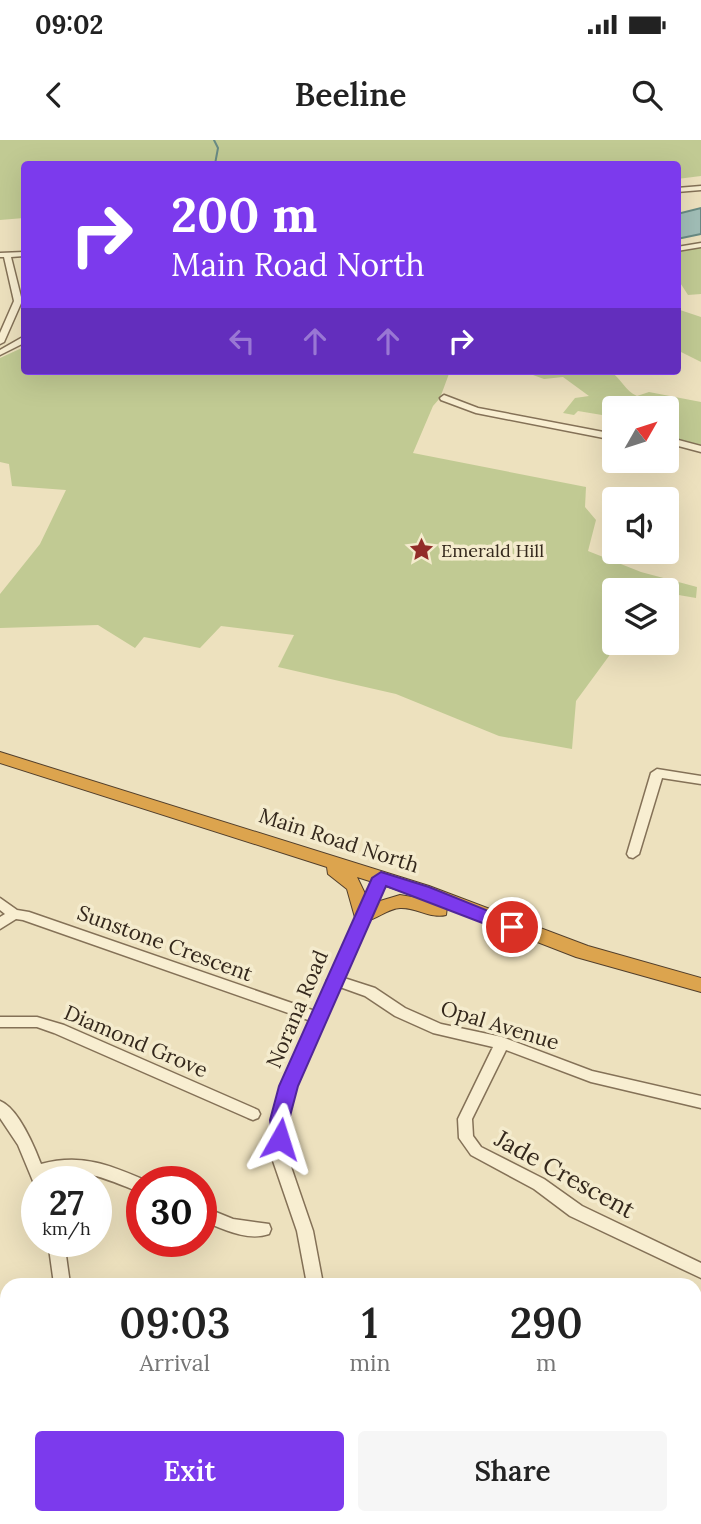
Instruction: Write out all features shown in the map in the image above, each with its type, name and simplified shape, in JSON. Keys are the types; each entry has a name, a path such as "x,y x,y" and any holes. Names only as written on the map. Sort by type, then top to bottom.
{"highway":[{"name":"Main Road North","path":"0,757 423,891 543,939 701,985"},
{"path":"311,856 355,885 360,892 363,916 391,901 409,901 516,936 543,939"}],"street":[{"path":"681,190 701,188"},
{"path":"681,248 701,245"},
{"path":"21,254 3,255 18,301 3,338 21,341"},
{"path":"0,353 21,342"},
{"path":"444,398 476,410 602,435"},
{"path":"679,443 701,449"},
{"path":"633,854 657,773 701,779"},
{"name":"Norana Road","path":"314,1278 305,1231 280,1158 279,1120 289,1086 381,878"},
{"path":"0,903 14,914 0,924"},
{"name":"Sunstone Crescent","path":"14,914 24,915 318,1018"},
{"name":"Opal Avenue","path":"334,980 370,992 408,1016 438,1030 502,1043 591,1076 701,1102"},
{"name":"Diamond Grove","path":"0,1022 37,1022 59,1029 253,1114"},
{"name":"Jade Crescent","path":"502,1043 465,1119 464,1130 470,1145 539,1184 576,1211 701,1271"},
{"path":"0,1107 22,1133 35,1166"},
{"path":"66,1166 74,1163 90,1166"},
{"path":"217,1220 232,1226 263,1229"},
{"path":"58,1257 61,1278"}],"green space":[{"path":"0,140 701,140 701,176 681,178 681,161 21,161 21,218 0,220"},
{"path":"701,247 701,294 688,295 681,284 681,250"},
{"path":"681,310 701,317 701,362 681,352"},
{"path":"21,348 21,375 449,375 413,453 586,487 585,507 596,520 588,551 602,557 602,564 621,564 663,578 602,578 602,655 609,655 576,701 572,749 499,736 396,694 278,667 294,635 221,626 200,648 144,637 135,648 98,625 0,628 0,594 40,544 66,490 12,486 9,464 0,462 0,358"},
{"path":"533,375 615,375 637,396 602,396 602,415 578,411 574,415 563,413 575,398 589,396 563,377 544,379"},
{"path":"649,392 670,396 637,396"},
{"path":"679,398 701,402 701,446 679,441"},
{"path":"679,582 697,587 696,598 679,595"}],"water":[{"path":"701,208 701,234 681,238 681,213"}],"waterway":[{"path":"214,140 218,148 216,161"}],"place":[{"name":"Emerald Hill","path":"421,550"}],"route":[{"path":"280,1139 279,1120 289,1086 381,878 423,891 512,927"}]}
